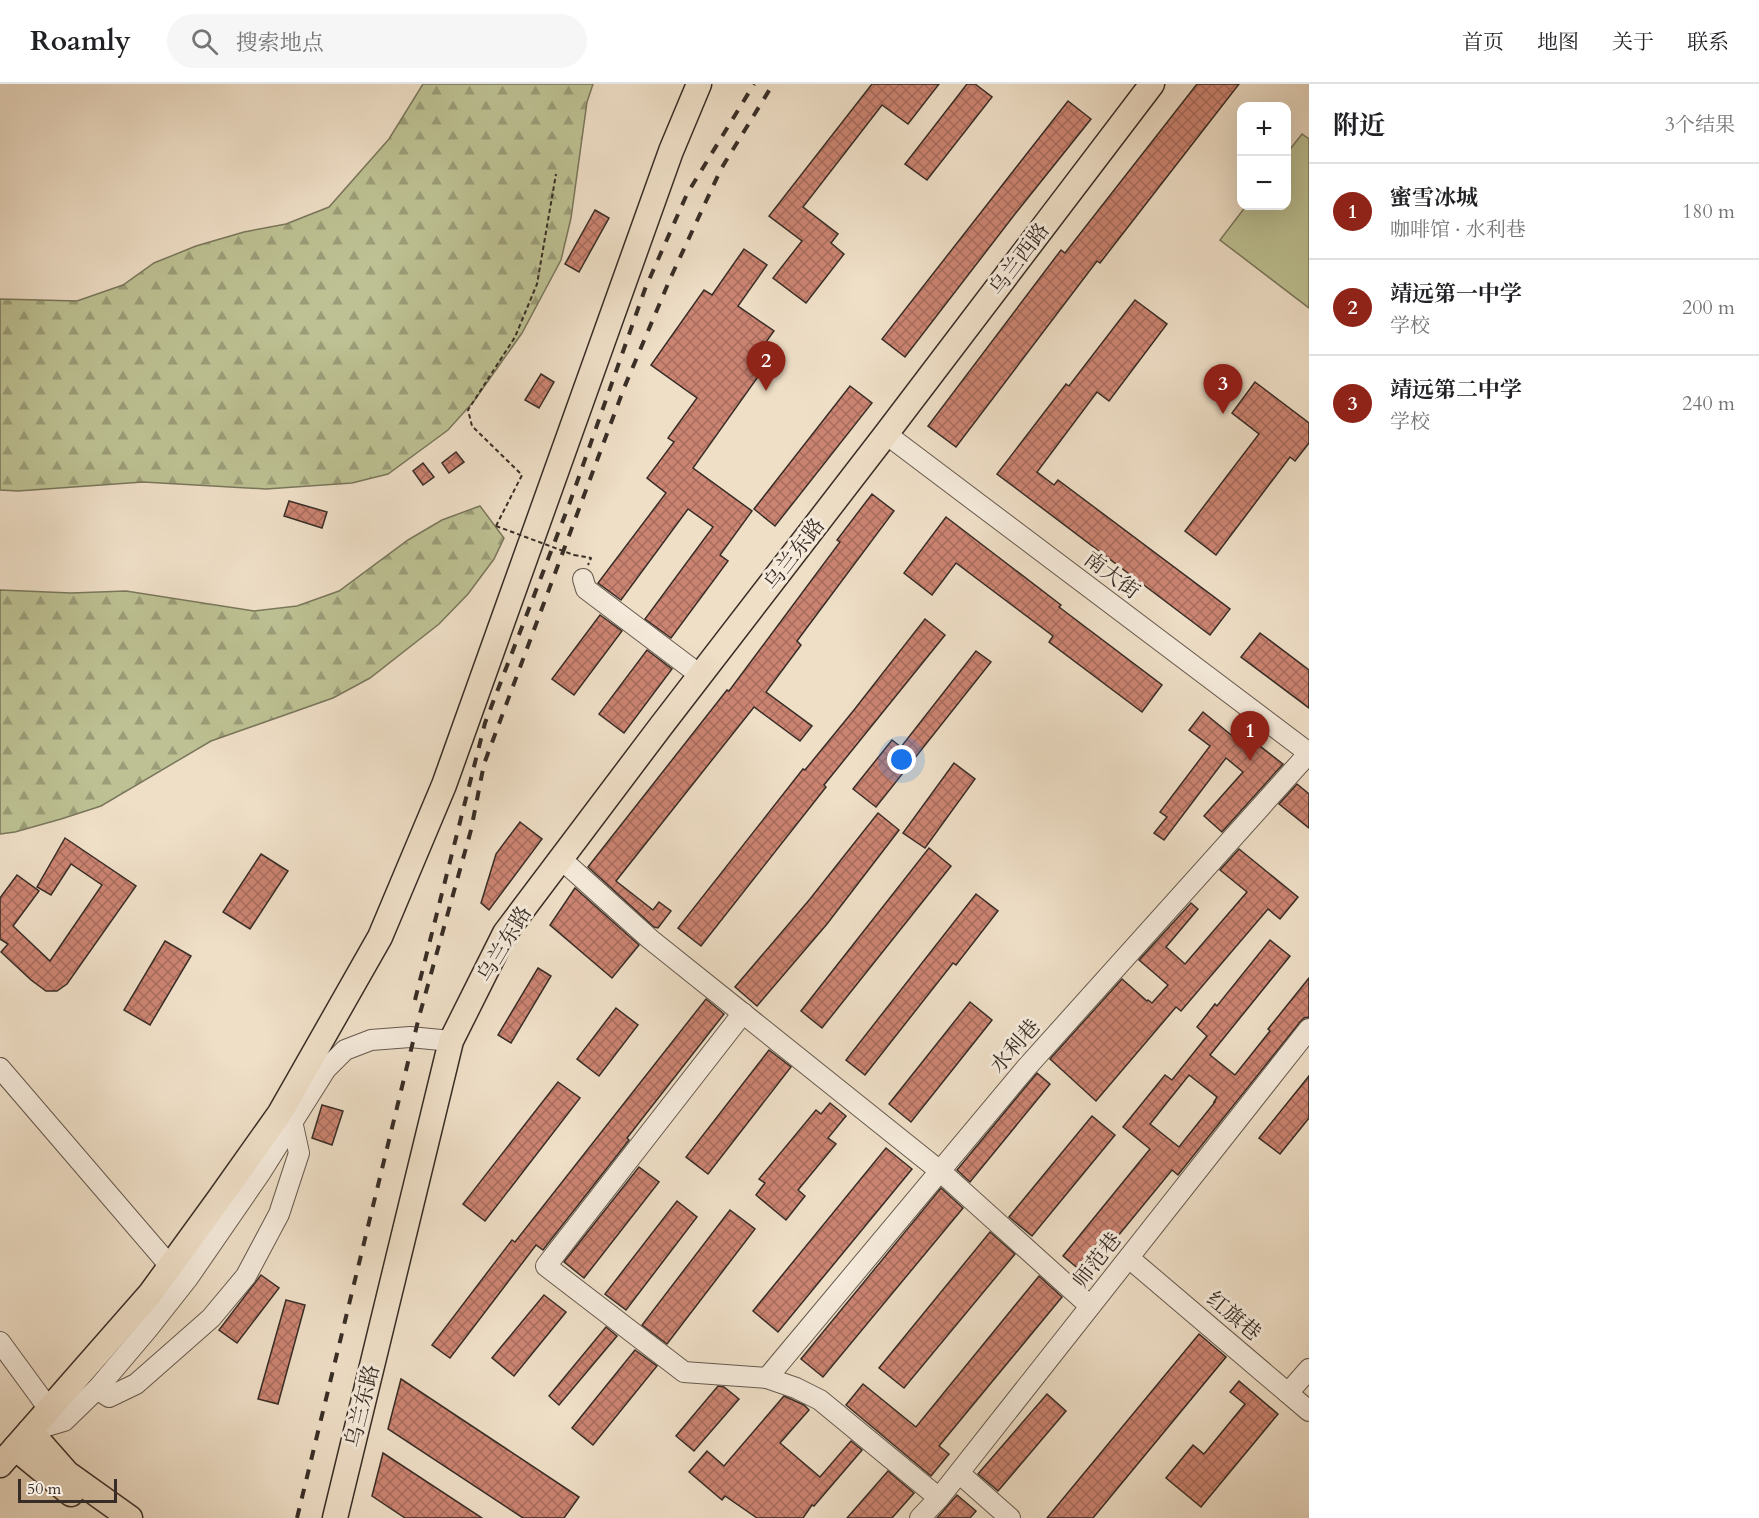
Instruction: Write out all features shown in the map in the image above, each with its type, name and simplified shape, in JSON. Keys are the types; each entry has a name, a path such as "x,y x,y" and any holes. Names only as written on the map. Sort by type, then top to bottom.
{"main road":[{"path":"15,1448 150,1294 280,1113 380,937 444,785 667,162 699,84"},
{"name":"乌兰西路","path":"886,434 1152,84"},
{"name":"乌兰东路","path":"335,1518 452,1041 505,933 886,434"},
{"path":"15,1448 57,1484 104,1518"},
{"path":"15,1448 66,1473 130,1518"}],"street":[{"name":"南大街","path":"886,434 1309,753"},
{"path":"583,579 586,589 700,675"},
{"name":"水利巷","path":"767,1378 1026,1068 1309,753"},
{"path":"561,859 650,939 940,1171 1090,1306"},
{"path":"743,1013 546,1266 684,1372 767,1378 796,1388 820,1400 939,1498"},
{"name":"师范巷","path":"920,1518 959,1473 1309,1029"},
{"path":"15,1448 64,1421 97,1389 188,1278 261,1172 326,1069 345,1050 370,1040 400,1037 452,1041"},
{"path":"0,1068 170,1266"},
{"path":"97,1389 109,1397 136,1384 211,1318 246,1275 279,1214 299,1153 292,1121"},
{"name":"红旗巷","path":"1129,1258 1309,1411"},
{"path":"0,1342 49,1409"},
{"path":"1288,1393 1309,1368"},
{"path":"959,1473 1010,1518"}],"path":[{"path":"556,174 537,284 515,337 468,410 472,426 522,475 496,526 574,555"}],"green space":[{"path":"423,84 593,84 587,102 571,218 561,260 522,333 474,401 448,430 388,474 352,483 266,489 143,482 18,491 0,490 0,299 77,301 123,285 154,263 196,246 244,232 286,224 329,207 389,139"},
{"path":"1302,134 1309,139 1309,308 1220,240 1243,210 1291,210 1291,148"},
{"path":"480,506 504,538 494,559 468,594 439,624 370,678 333,698 211,741 101,806 15,832 0,834 0,590 71,593 126,591 254,611 297,606 339,591 408,540 442,520"}],"building":[{"path":"872,84 939,84 908,124 882,105 803,207 838,234 831,243 844,254 806,303 773,278 802,241 769,216"},
{"path":"967,84 975,84 992,97 927,180 905,164"},
{"path":"1197,84 1239,84 1100,263 1097,261 956,447 928,426 1061,250 1065,253"},
{"path":"1068,101 1091,119 905,357 882,339"},
{"path":"595,210 609,218 579,272 565,264"},
{"path":"744,249 767,265 738,306 774,331 766,342 777,350 693,468 752,511 720,555 728,561 671,638 645,619 713,527 688,509 621,600 598,583 666,493 647,478 674,442 668,438 697,398 651,365 704,290 712,295"},
{"path":"1135,300 1167,324 1109,401 1097,392 1037,472 1054,485 1058,480 1230,609 1210,635 997,474 1066,384 1069,386"},
{"path":"541,374 554,382 539,408 525,400"},
{"path":"1255,382 1309,423 1309,443 1295,461 1290,457 1216,555 1185,531 1259,434 1232,413"},
{"path":"850,386 872,403 775,526 754,509"},
{"path":"456,452 464,462 449,473 442,463"},
{"path":"423,463 434,477 423,485 413,471"},
{"path":"872,494 894,511 797,641 801,645 766,692 812,726 800,741 754,707 616,881 653,910 659,902 671,911 658,928 654,927 588,867 727,690 729,691 840,542 837,540"},
{"path":"289,501 327,512 322,528 284,516"},
{"path":"946,517 1162,685 1142,712 1049,642 1053,636 956,563 932,595 904,573"},
{"path":"600,615 622,631 574,695 552,679"},
{"path":"925,619 945,635 824,785 826,787 701,946 678,928"},
{"path":"1260,633 1309,670 1309,708 1241,657"},
{"path":"647,650 672,669 624,733 599,714"},
{"path":"976,651 991,662 876,807 853,789 892,740 901,747"},
{"path":"1203,712 1241,743 1247,736 1283,764 1222,832 1204,816 1243,772 1226,758 1164,840 1154,833 1167,817 1160,812 1210,746 1189,730"},
{"path":"954,763 975,779 925,848 903,833"},
{"path":"1297,784 1309,794 1309,828 1279,804"},
{"path":"878,813 899,830 827,924 757,1006 735,987 810,899"},
{"path":"520,822 542,839 489,910 481,903 496,854"},
{"path":"65,838 136,886 67,984 57,991 46,991 1,952 8,944 0,939 0,898 17,875 39,891 13,926 50,961 102,885 71,864 51,895 37,887"},
{"path":"929,848 951,866 822,1028 801,1011"},
{"path":"1239,849 1298,897 1280,919 1268,909 1181,1011 1176,1007 1096,1101 1050,1059 1122,979 1152,1003 1168,985 1139,960 1191,903 1198,909 1166,947 1185,964 1247,892 1220,870"},
{"path":"261,854 288,871 250,929 223,912"},
{"path":"575,888 639,945 612,978 550,925"},
{"path":"976,894 998,911 956,965 953,963 865,1075 846,1060"},
{"path":"1270,940 1290,956 1210,1055 1235,1075 1309,978 1309,1017 1300,1022 1178,1175 1172,1170 1086,1275 1063,1256 1150,1149 1123,1127 1165,1075 1172,1080 1207,1036 1197,1027 1215,1004 1217,1006","holes":["1189,1075 1217,1097 1179,1147 1150,1124"]},
{"path":"165,941 191,956 150,1025 124,1010"},
{"path":"538,968 551,976 511,1043 498,1035"},
{"path":"706,999 724,1014 543,1250 536,1245 450,1358 432,1345 512,1240 515,1242"},
{"path":"970,1002 992,1020 911,1122 889,1104"},
{"path":"616,1008 638,1025 599,1076 577,1059"},
{"path":"769,1050 791,1067 708,1174 686,1157"},
{"path":"1037,1073 1050,1084 970,1182 957,1170"},
{"path":"1309,1076 1309,1118 1280,1154 1259,1138"},
{"path":"558,1082 580,1098 485,1221 463,1204"},
{"path":"830,1103 846,1116 828,1138 836,1144 798,1190 805,1196 786,1220 756,1195 765,1183 759,1179 816,1110 821,1114"},
{"path":"322,1105 343,1111 332,1145 312,1138"},
{"path":"1092,1116 1115,1135 1032,1236 1009,1217"},
{"path":"886,1148 912,1169 778,1332 753,1311"},
{"path":"639,1167 659,1182 584,1278 564,1262"},
{"path":"941,1188 963,1208 823,1377 801,1359"},
{"path":"677,1201 697,1217 626,1310 605,1294"},
{"path":"730,1210 755,1229 667,1344 642,1325"},
{"path":"990,1232 1015,1254 904,1388 879,1368"},
{"path":"261,1275 279,1288 237,1343 219,1330"},
{"path":"1039,1276 1062,1297 939,1446 949,1454 931,1476 846,1405 863,1384 916,1427"},
{"path":"544,1295 566,1312 514,1376 492,1358"},
{"path":"286,1300 305,1305 278,1404 258,1399"},
{"path":"606,1327 617,1336 559,1405 549,1396"},
{"path":"1199,1334 1226,1357 1093,1518 1047,1518"},
{"path":"635,1350 657,1366 593,1445 572,1428"},
{"path":"401,1379 579,1497 564,1518 523,1518 388,1429"},
{"path":"1239,1381 1278,1414 1201,1507 1166,1478 1193,1445 1204,1454 1245,1404 1230,1392"},
{"path":"718,1386 724,1387 739,1399 694,1451 676,1436"},
{"path":"1047,1394 1066,1411 998,1491 978,1474"},
{"path":"784,1396 804,1405 809,1410 780,1443 820,1477 851,1441 862,1450 803,1518 757,1518 725,1496 722,1500 689,1472 707,1451 724,1466"},
{"path":"383,1453 482,1518 405,1518 372,1496"},
{"path":"888,1471 914,1493 892,1518 847,1518"},
{"path":"957,1495 976,1511 970,1518 937,1518"}],"railway":[{"path":"415,1000 485,723 570,502 645,289 687,194 754,84"},
{"path":"297,1518 419,1017 471,830 484,764 624,388 670,279 721,169 773,84"}],"place":[{"name":"靖远第一中学","path":"766,391"},
{"name":"靖远第二中学","path":"1223,414"},
{"name":"蜜雪冰城","path":"1250,761"}]}
